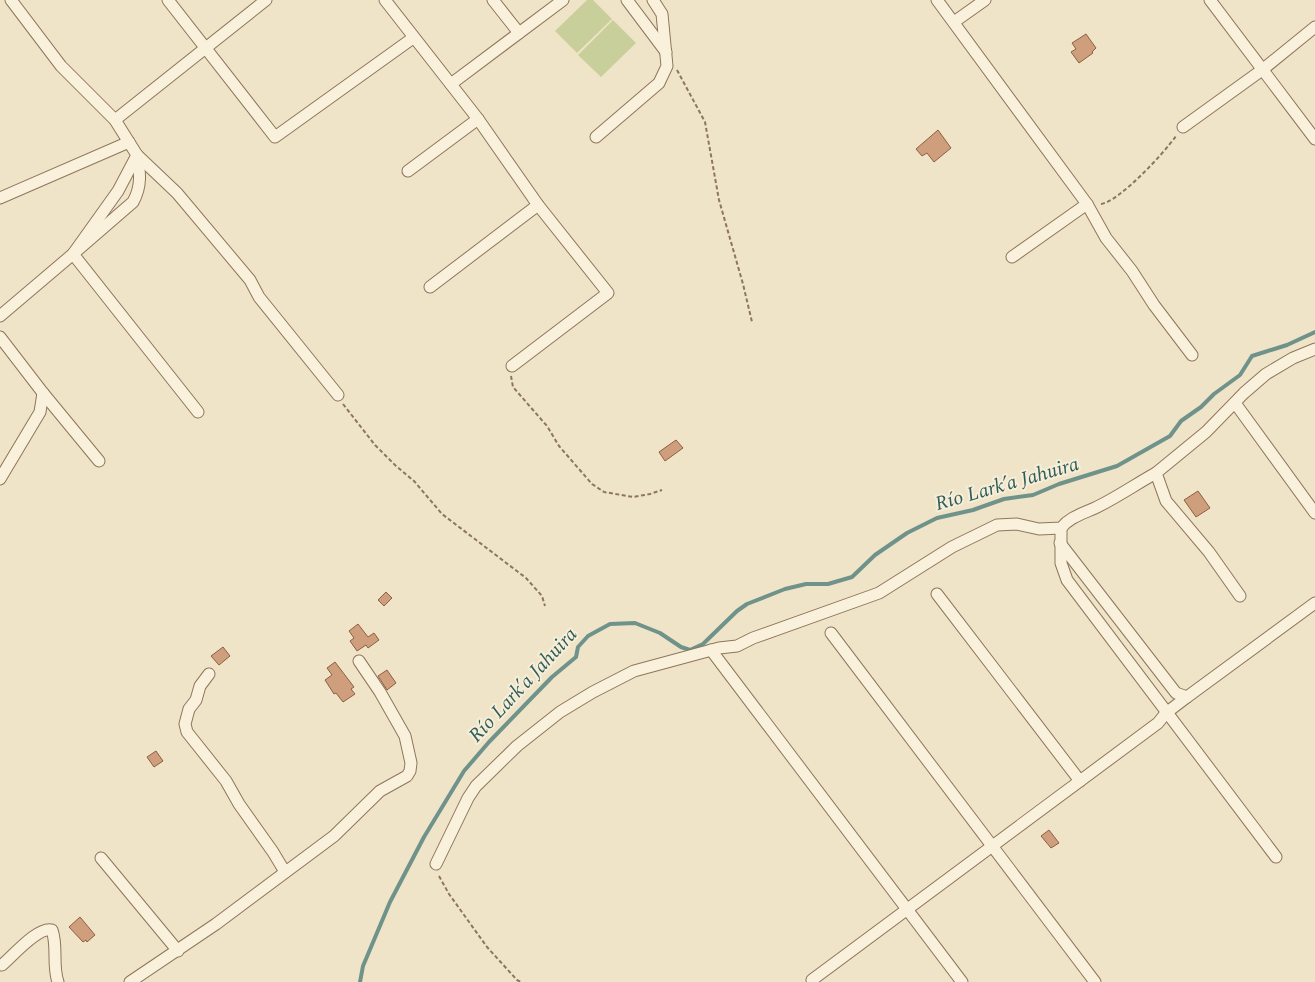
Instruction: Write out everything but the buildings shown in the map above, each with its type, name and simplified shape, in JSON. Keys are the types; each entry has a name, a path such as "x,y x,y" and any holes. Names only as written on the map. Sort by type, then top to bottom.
{"street":[{"path":"0,316 133,202 138,194 140,183 136,155 115,120 61,66 11,0"},
{"path":"168,0 275,137 413,38"},
{"path":"385,0 478,119 538,205 608,293 512,366"},
{"path":"493,0 519,33"},
{"path":"451,84 563,0"},
{"path":"627,0 667,53"},
{"path":"596,137 659,83 667,66 662,14 653,0"},
{"path":"937,0 1086,204 1106,238 1132,270 1154,305 1192,355"},
{"path":"954,22 984,0"},
{"path":"1210,0 1315,139"},
{"path":"115,120 206,48 259,2"},
{"path":"1184,127 1262,70 1315,27"},
{"path":"408,171 478,119"},
{"path":"0,198 129,142"},
{"path":"73,254 118,191 136,155"},
{"path":"136,155 177,193 250,280 258,297 338,396"},
{"path":"1012,256 1086,204"},
{"path":"430,287 538,205"},
{"path":"73,254 198,412"},
{"path":"0,337 99,461"},
{"path":"1276,857 1066,580 1061,563 1061,528 1065,522 1095,508 1156,472 1206,432 1266,374 1293,358 1315,349"},
{"path":"0,479 40,412 43,393"},
{"path":"1235,403 1315,513"},
{"path":"1156,472 1166,501 1210,552 1240,596"},
{"path":"436,864 468,798 476,786 517,746 560,712 618,678 634,671 711,650 736,646 879,593 952,547 997,525 1017,524 1039,528 1061,528"},
{"path":"1060,543 1176,693 1187,697"},
{"path":"937,594 1080,781"},
{"path":"812,980 1158,723 1166,713 1315,603"},
{"path":"831,633 1095,982"},
{"path":"711,650 962,982"},
{"path":"130,982 216,924 334,836 380,791 407,776 410,771 410,756 405,736 380,692 359,661"},
{"path":"209,674 200,686 196,700 189,709 185,724 187,732 222,775 239,804 285,872"},
{"path":"101,858 178,951"},
{"path":"2,965 18,952 24,943 48,929 52,930 55,938 54,972 58,982"}],"path":[{"path":"667,53 706,122 719,200 752,322"},
{"path":"1086,204 1105,204 1116,198 1151,166 1184,127"},
{"path":"512,366 510,376 513,387 547,426 559,446 592,484 604,492 633,497 662,490"},
{"path":"338,396 375,445 414,481 442,514 526,578 542,596 546,606"},
{"path":"436,864 440,878 449,894 486,947 521,982"}],"green space":[{"path":"587,0 593,0 612,19 577,53 555,31"},
{"path":"613,20 636,43 601,77 578,55"}],"waterway":[{"name":"Río Lark’a Jahuira","path":"360,982 363,966 390,902 424,837 464,771 489,742 552,677 576,657 578,647 588,636 610,624 635,623 660,633 681,647 690,650 703,644 737,611 747,604 785,589 806,584 828,584 852,577 875,555 907,533 937,518 973,510 1004,499 1033,495 1059,484 1117,466 1170,436 1181,421 1240,375 1252,356 1287,345 1315,332"}]}
